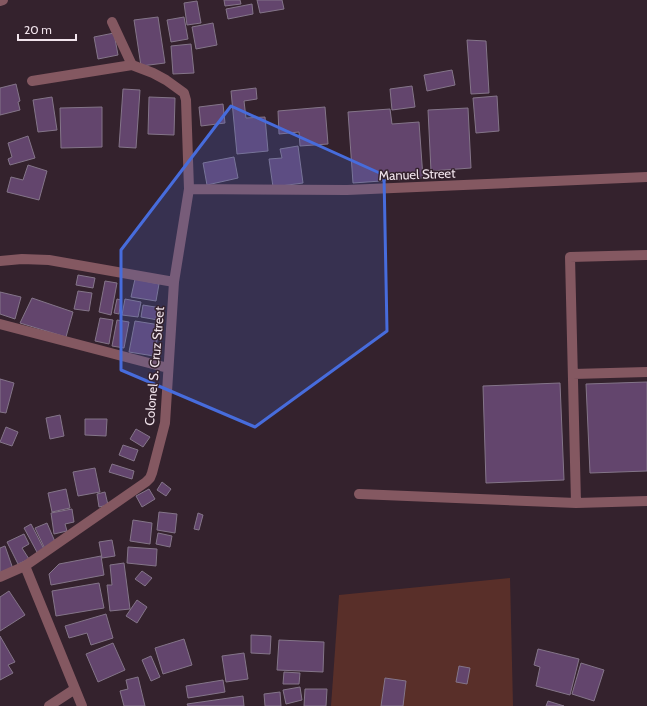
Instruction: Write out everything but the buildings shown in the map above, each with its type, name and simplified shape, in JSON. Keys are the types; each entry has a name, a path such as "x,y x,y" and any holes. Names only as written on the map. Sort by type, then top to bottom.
{"street":[{"path":"32,81 132,65 112,22"},
{"name":"Colonel S. Cruz Street","path":"0,578 25,566 146,482 152,473 165,422 174,282 189,189 186,100 184,93 166,80 132,65"},
{"name":"Manuel Street","path":"189,189 347,190 647,177"},
{"path":"576,503 570,257 647,255"},
{"path":"0,261 22,259 49,260 174,282"},
{"path":"0,324 168,368"},
{"path":"573,374 647,372"},
{"path":"360,494 576,503 647,501"},
{"path":"25,566 82,706"},
{"path":"49,706 75,688"}],"highlighted area":[{"path":"231,106 384,175 387,331 255,427 121,370 121,250"}],"shaded area":[{"path":"510,578 513,706 331,706 339,595"}]}
